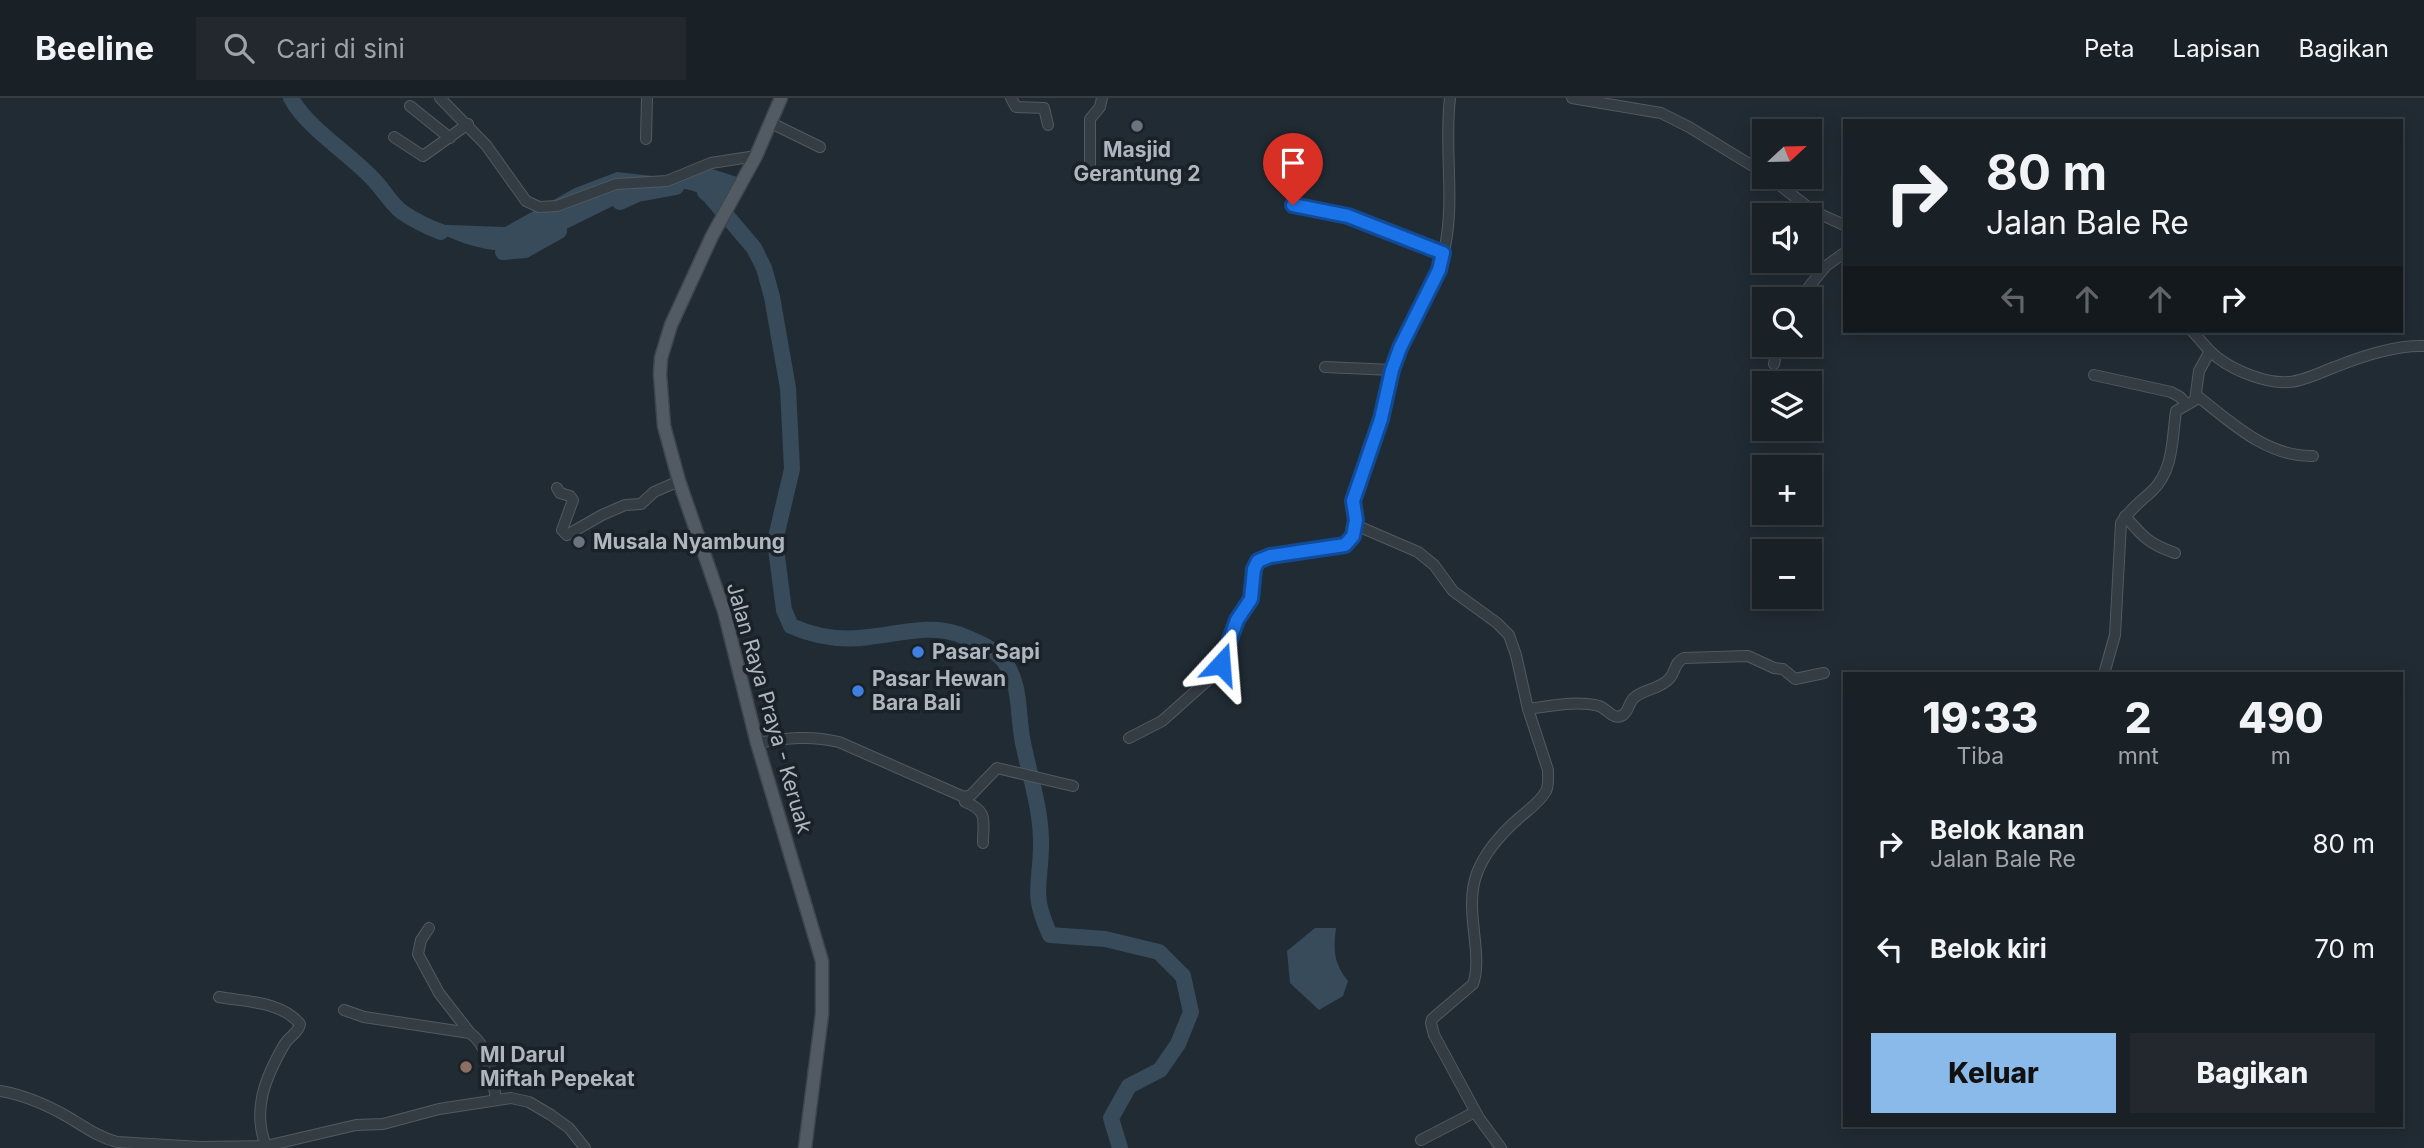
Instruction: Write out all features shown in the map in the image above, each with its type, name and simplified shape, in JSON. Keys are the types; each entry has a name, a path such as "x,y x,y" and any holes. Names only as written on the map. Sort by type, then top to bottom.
{"main road":[{"name":"Jalan Raya Praya - Keruak","path":"781,98 756,156 712,236 671,324 661,358 660,374 664,426 679,481 724,611 757,743 822,961 822,1014 805,1148"}],"street":[{"path":"440,98 486,145 526,201 539,207 556,206 616,184 667,181 711,163 756,156"},
{"path":"646,139 647,98"},
{"path":"1011,98 1016,107 1044,108 1048,125"},
{"path":"1090,172 1090,119 1100,107 1102,98"},
{"path":"1129,738 1162,721 1216,673 1237,620 1251,599 1254,569 1258,561 1270,556 1345,545 1353,536 1356,520 1353,501 1381,419 1392,370 1400,348 1439,270 1443,253 1450,201 1447,131 1450,98"},
{"path":"1572,98 1661,113 1752,166"},
{"path":"410,106 450,138"},
{"path":"771,122 820,147"},
{"path":"394,137 421,157 435,150 468,124"},
{"path":"1785,189 1813,211 1843,225"},
{"path":"1293,205 1348,216 1443,253"},
{"path":"1809,287 1826,267 1843,254"},
{"path":"2194,333 2210,352 2227,364 2254,375 2291,382 2365,356 2403,347 2424,346"},
{"path":"2105,672 2115,635 2121,523 2143,497 2153,490 2166,471 2171,455 2176,411 2195,400 2199,371 2210,352"},
{"path":"1774,364 1775,357"},
{"path":"1325,367 1392,370"},
{"path":"2094,375 2171,392 2186,404"},
{"path":"2196,395 2266,446 2289,455 2313,456"},
{"path":"557,488 560,493 573,499 562,530 569,535 625,505 641,504 654,492 679,481"},
{"path":"2125,516 2144,539 2175,553"},
{"path":"1356,520 1362,528 1418,552 1434,565 1453,591 1505,630 1512,640 1528,709 1548,771 1547,788 1540,799 1504,834 1480,865 1471,907 1475,979 1471,989 1431,1021 1434,1035 1475,1112 1486,1131 1501,1148"},
{"path":"1528,709 1573,704 1594,705 1612,716 1619,716 1625,714 1636,696 1668,681 1679,660 1684,658 1748,656 1774,668 1783,668 1795,679 1824,673"},
{"path":"757,743 795,737 820,737 839,742 964,797 971,795 998,768 1073,786"},
{"path":"964,797 965,802 978,807 983,814 983,843"},
{"path":"429,928 421,940 418,954 439,993 481,1044 490,1069 496,1099"},
{"path":"219,998 272,1006 283,1010 300,1024 299,1030 288,1039 276,1059 262,1096 259,1120 267,1146"},
{"path":"344,1010 373,1018 470,1032"},
{"path":"0,1091 34,1100 92,1134 117,1142 201,1147 267,1146 356,1125 400,1121 496,1099 519,1099 541,1108 569,1128 586,1148"},
{"path":"1421,1140 1475,1112"}],"water":[{"path":"703,166 737,177 721,208 702,194 683,188 651,190 639,193 522,251 495,250 470,245 422,224 505,227 575,188 617,172 681,179"},
{"path":"1315,928 1336,928 1336,956 1348,981 1343,996 1319,1010 1290,983 1287,951"}],"waterway":[{"path":"291,98 307,120 363,169 398,209 441,232"},
{"path":"620,202 638,194 676,187"},
{"path":"705,192 754,248 764,268 772,297 788,388 792,469 776,537 776,549 784,610 791,626 810,633 849,639 925,630 947,631 977,642 1000,656 1014,680 1023,743 1038,808 1041,834 1039,900 1050,935 1105,939 1159,952 1183,976 1191,1012 1178,1044 1160,1070 1129,1086 1111,1118 1120,1148"},
{"path":"503,252 525,250 559,231"}],"place":[{"name":"Masjid Gerantung 2","path":"1137,126"},
{"name":"Musala Nyambung","path":"579,542"},
{"name":"Pasar Sapi","path":"918,652"},
{"name":"Pasar Hewan Bara Bali","path":"858,691"},
{"name":"MI Darul Miftah Pepekat","path":"466,1067"}],"route":[{"path":"1221,664 1237,620 1251,599 1254,569 1258,561 1263,557 1334,548 1345,545 1353,536 1356,520 1353,501 1381,419 1392,370 1400,348 1439,270 1443,253 1348,216 1293,205"}]}
